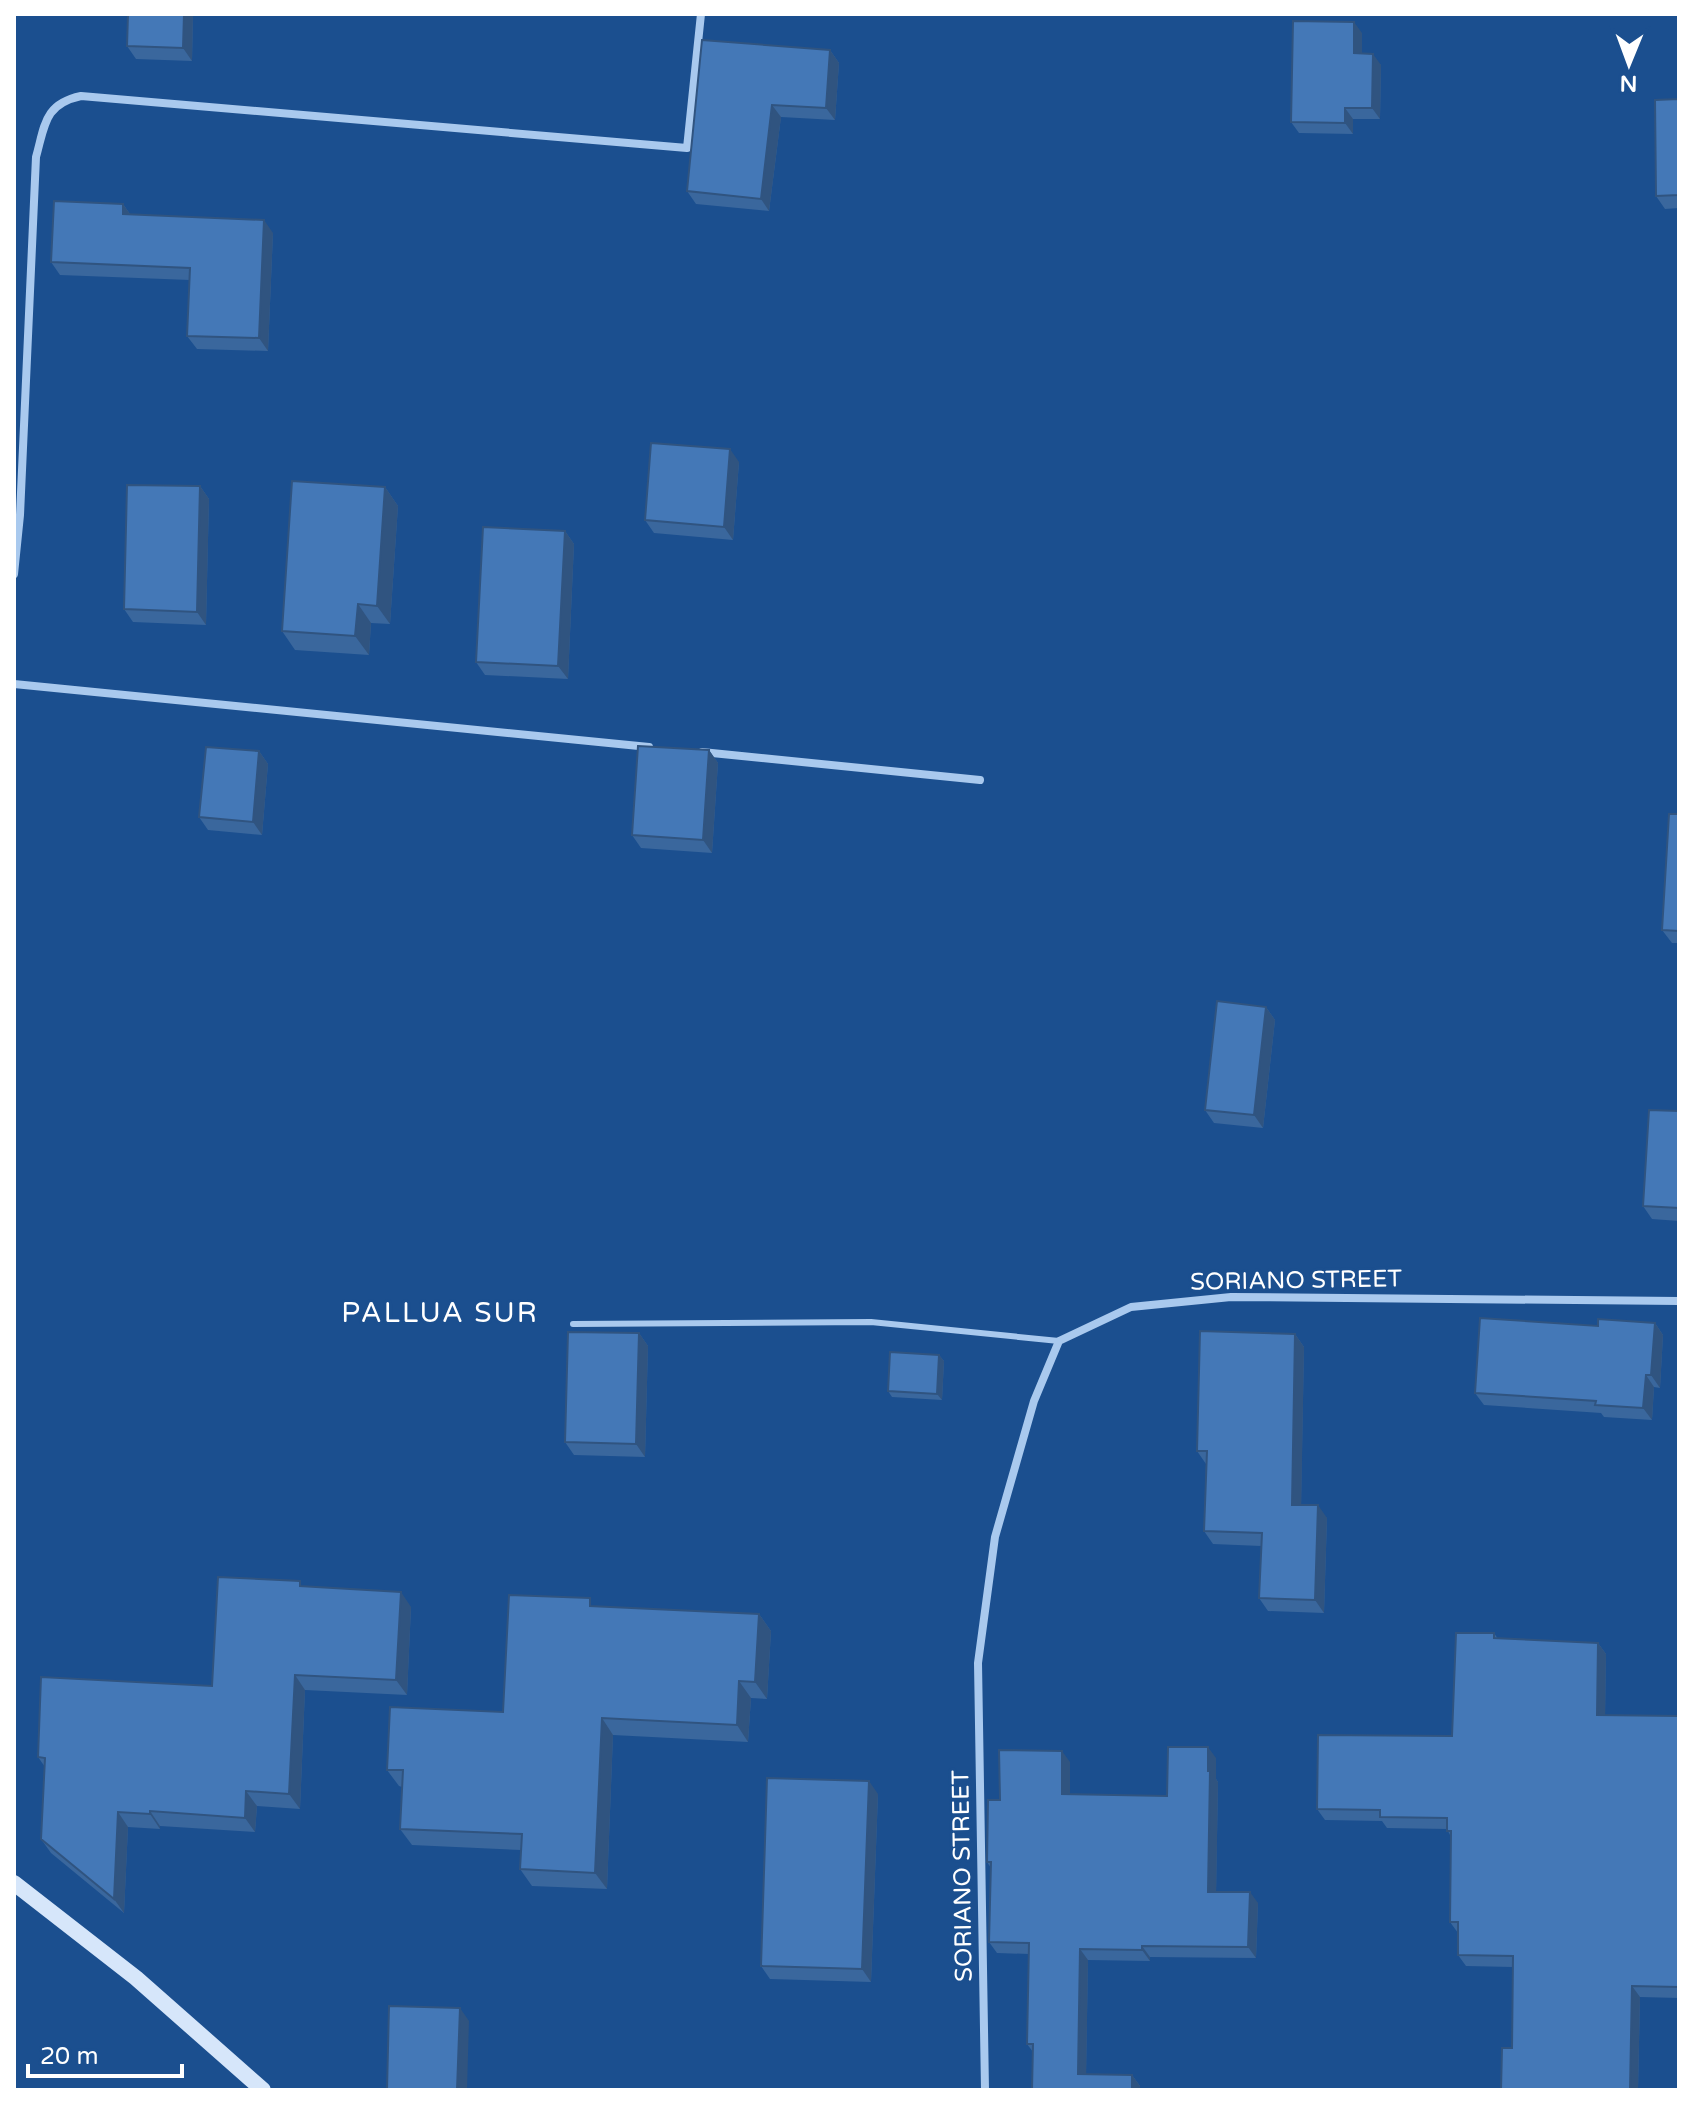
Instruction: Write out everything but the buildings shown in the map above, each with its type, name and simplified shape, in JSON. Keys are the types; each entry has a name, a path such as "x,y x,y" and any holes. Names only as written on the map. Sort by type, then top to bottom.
{"street":[{"path":"14,574 20,515 36,157 48,116 63,100 81,96 687,148 701,14"},
{"path":"14,684 663,748"},
{"path":"695,751 980,780"},
{"name":"SORIANO STREET","path":"985,2090 978,1663 995,1537 1034,1401 1059,1341 1131,1307 1231,1297 1679,1301"},
{"path":"14,1883 136,1978 263,2090"}],"lane":[{"path":"573,1324 871,1322 1059,1341"}],"district":[{"name":"PALLUA SUR","path":"440,1312"}]}
